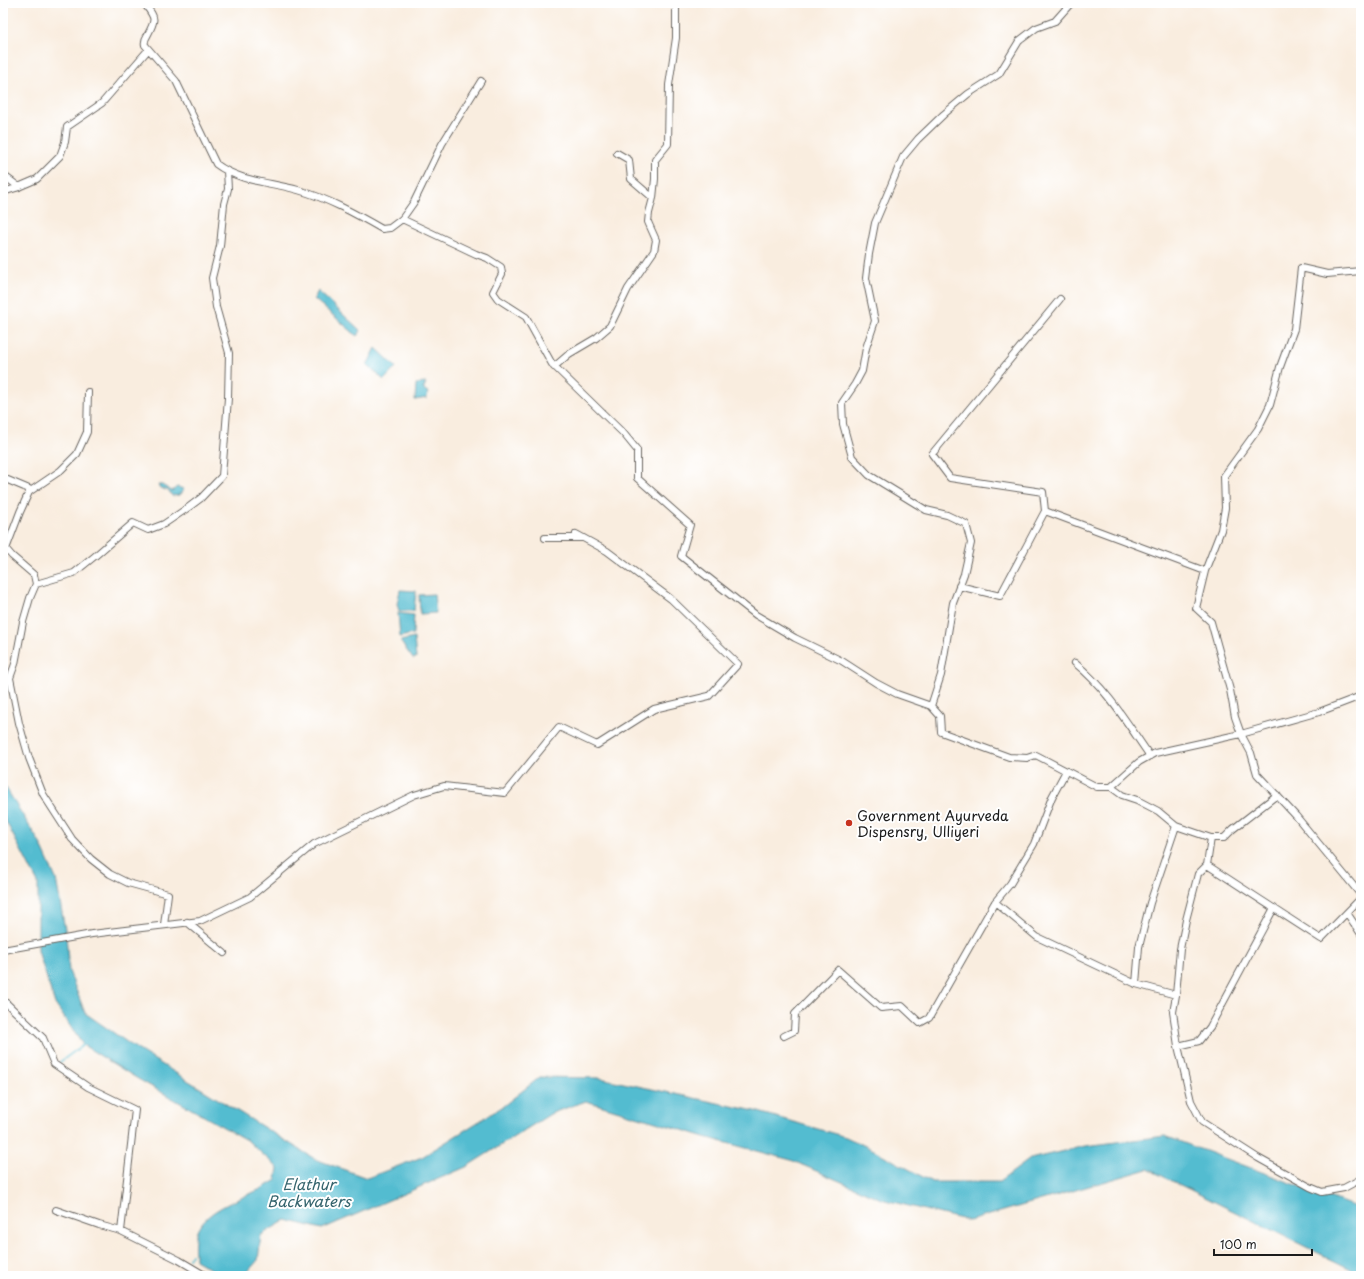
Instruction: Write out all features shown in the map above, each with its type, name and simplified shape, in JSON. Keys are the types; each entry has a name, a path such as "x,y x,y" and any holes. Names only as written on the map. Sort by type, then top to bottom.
{"street":[{"path":"144,3 153,15 154,20 154,24 144,41 145,45 176,81 216,164 227,171 258,182 298,190 321,198 382,229 390,228 402,218 414,202 442,144 481,81"},
{"path":"554,367 569,354 596,338 610,326 628,289 654,251 656,240 648,222 649,213 654,198 654,160 668,144 668,85 676,38 676,3"},
{"path":"931,706 941,674 953,604 964,574 971,543 966,524 947,515 926,510 869,475 852,457 843,424 842,403 862,371 866,348 875,321 866,278 869,254 875,224 903,156 918,138 944,114 968,94 998,74 1019,40 1036,28 1055,21 1071,3"},
{"path":"3,192 37,179 60,156 65,142 67,127 102,103 148,50"},
{"path":"618,153 629,160 631,179 654,198"},
{"path":"36,584 74,573 132,524 148,530 164,524 201,498 222,476 228,398 229,353 216,307 212,278 220,246 224,204 228,189 227,171"},
{"path":"3,175 19,187"},
{"path":"402,218 487,258 501,267 502,274 493,292 498,299 526,317 554,367 624,434 637,450 637,478 690,525 681,556 763,619 795,638 842,661 876,683 897,694 931,706 940,716 941,732 1009,757 1027,758 1036,755 1097,787 1111,787 1122,795 1137,800 1158,811 1176,826 1211,838 1224,838 1233,829 1277,795"},
{"path":"1361,271 1327,274 1301,268 1294,330 1280,367 1270,405 1258,429 1224,476 1225,508 1221,530 1206,571 1196,608 1211,622 1230,690 1235,717 1241,734 1251,753 1257,774 1277,795 1361,895"},
{"path":"959,586 1000,596 1045,511 1043,492 950,478 932,454 1060,299"},
{"path":"88,392 87,432 77,454 60,471 30,492 20,512 6,549 34,575 36,584 23,622 16,664 10,678 19,724 29,758 43,794 72,840 91,859 110,874 128,883 168,894 164,925"},
{"path":"3,478 29,489 30,492"},
{"path":"1045,511 1206,571"},
{"path":"3,950 92,934 200,921 250,897 314,844 414,795 444,786 505,793 559,727 597,745 654,709 709,696 738,664 671,599 607,551 576,534"},
{"path":"545,538 583,538"},
{"path":"1075,663 1089,674 1112,700 1150,756"},
{"path":"1111,787 1139,762 1155,754 1241,734 1319,712 1361,696"},
{"path":"784,1036 794,1031 795,1014 838,970 881,1008 902,1006 920,1023 929,1018 995,902 1010,884 1034,844 1052,797 1066,771"},
{"path":"1136,984 1139,947 1150,903 1176,826"},
{"path":"1211,838 1207,865 1198,874 1186,920 1180,949 1173,1012 1178,1046 1191,1100 1202,1122 1258,1158 1310,1187 1322,1192 1344,1188 1361,1179"},
{"path":"1207,865 1321,939 1361,898"},
{"path":"995,902 1037,937 1136,984 1176,995"},
{"path":"1178,1046 1199,1041 1210,1027 1274,908"},
{"path":"1347,913 1361,934"},
{"path":"187,922 224,953"},
{"path":"3,1000 43,1038 54,1064 88,1087 135,1110 121,1231"},
{"path":"56,1210 121,1231 179,1260 206,1276"}],"water":[{"path":"318,291 361,331 357,336 314,299"},
{"path":"376,348 396,367 384,380 367,365"},
{"path":"426,383 423,389 428,392 427,398 415,400 416,384"},
{"path":"158,485 162,485 172,491 177,487 184,489 179,495 172,496 169,491 160,488"},
{"path":"400,590 416,591 414,611 399,611 397,604"},
{"path":"434,594 436,613 420,614 419,595"},
{"path":"398,613 414,615 413,634 400,637"},
{"path":"414,638 416,658 413,659 400,641"},
{"name":"Elathur Backwaters","path":"3,783 41,845 56,879 66,935 69,971 85,1013 137,1049 315,1159 367,1178 422,1157 502,1107 540,1077 600,1078 755,1111 846,1137 874,1150 932,1182 999,1182 1030,1159 1085,1146 1165,1136 1361,1209 1361,1274 1148,1169 969,1221 881,1199 791,1160 712,1139 586,1101 552,1113 466,1167 322,1229 286,1220 261,1235 258,1260 244,1276 221,1275 195,1260 195,1240 198,1229 202,1222 215,1211 276,1180 278,1168 248,1141 138,1079 83,1045 55,1004 38,951 38,883 3,816"}],"waterway":[{"path":"60,1062 83,1045"},
{"path":"189,1258 192,1255"},
{"path":"182,1270 187,1276"}],"place":[{"name":"Government Ayurveda Dispensry, Ulliyeri","path":"849,823"}]}
